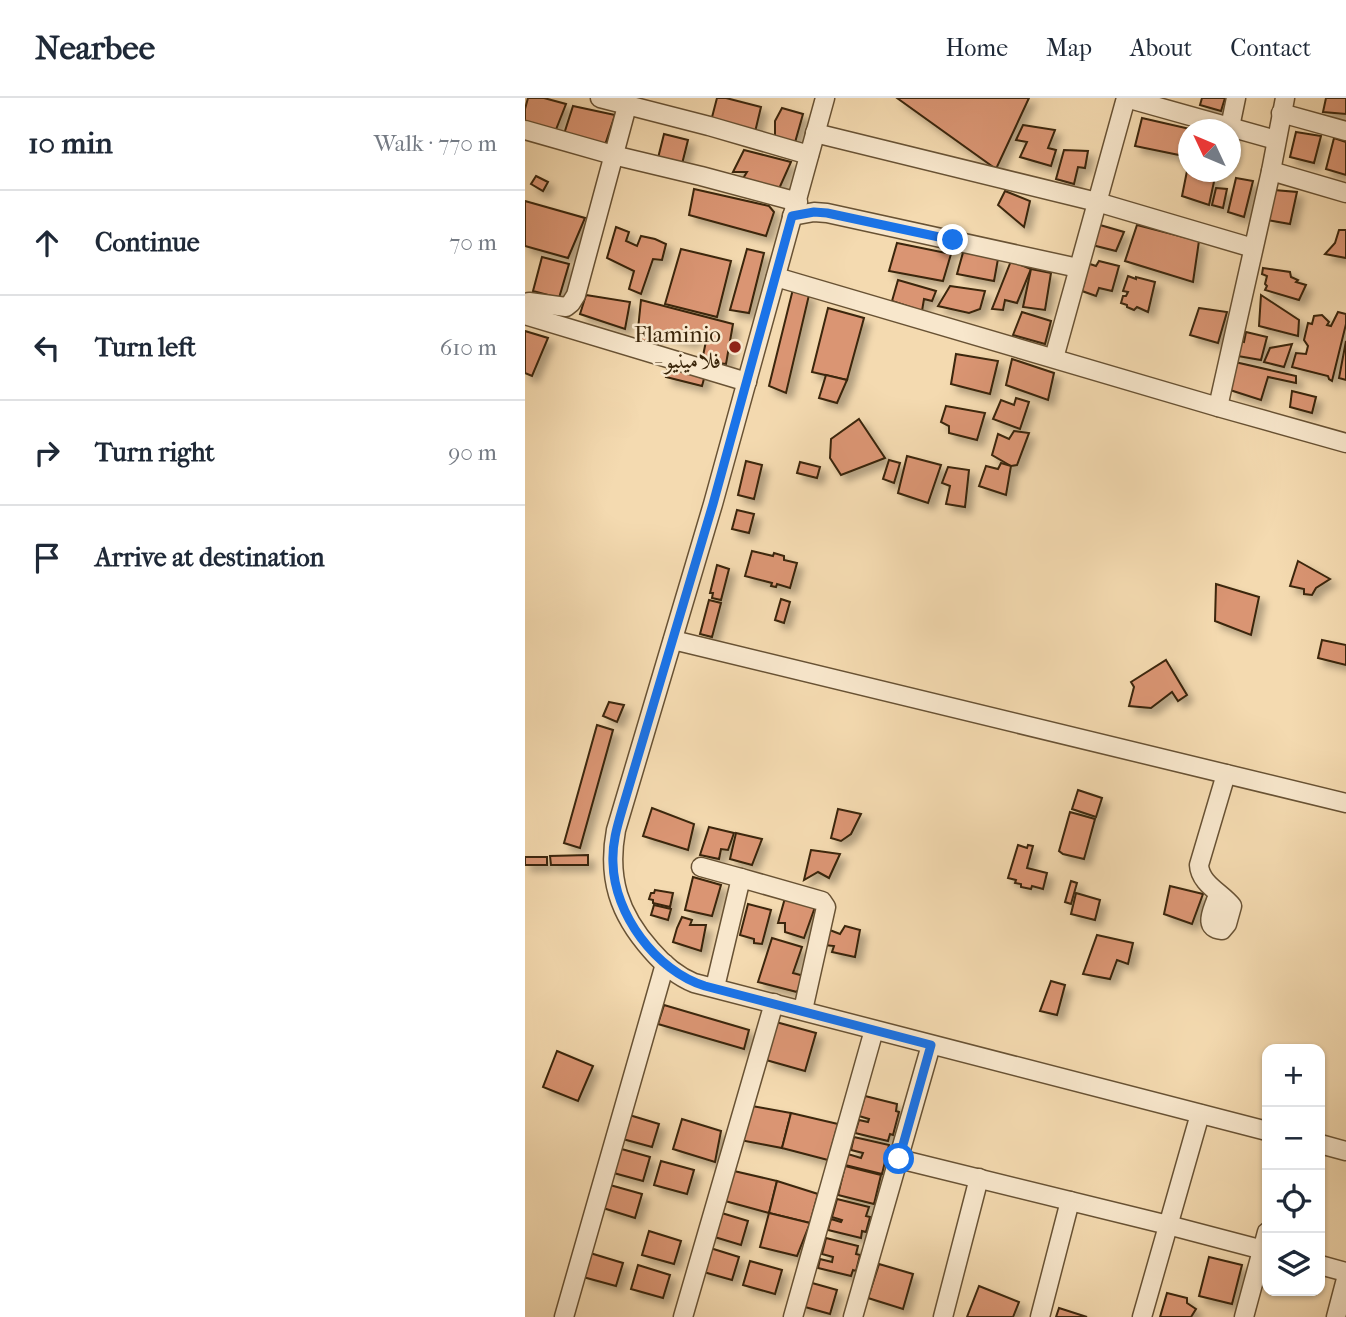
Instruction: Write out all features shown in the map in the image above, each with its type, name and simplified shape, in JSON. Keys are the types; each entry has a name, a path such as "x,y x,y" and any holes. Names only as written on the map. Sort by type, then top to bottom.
{"street":[{"path":"600,98 809,155"},
{"path":"825,98 747,382 622,810 613,851 613,866 616,887 627,916 642,939 665,964 689,980 1262,1130"},
{"path":"1054,358 1126,98 1201,119"},
{"path":"1232,119 1237,98"},
{"path":"1217,407 1271,171 1283,105 1346,131"},
{"path":"525,303 566,307 572,303 627,106"},
{"path":"1241,130 1276,140"},
{"path":"815,133 1097,202 1253,248"},
{"path":"527,136 701,176 795,209 827,213 1079,268"},
{"path":"1271,171 1346,192"},
{"path":"776,277 1346,443"},
{"path":"525,315 747,382"},
{"path":"673,640 1346,803"},
{"path":"1221,897 1199,871 1199,865 1226,774"},
{"path":"701,867 822,901 826,907 803,1010"},
{"path":"715,987 741,878"},
{"path":"564,1317 665,964"},
{"path":"689,1316 773,1003"},
{"path":"793,1317 874,1030"},
{"path":"853,1317 931,1045"},
{"path":"1142,1317 1201,1114"},
{"path":"1325,1145 1346,1151"},
{"path":"899,1159 1168,1225 1262,1244"},
{"path":"943,1317 979,1178"},
{"path":"1040,1317 1070,1201"},
{"path":"1244,1317 1262,1258"},
{"path":"1325,1266 1346,1272"},
{"path":"1336,1317 1346,1279"}],"building":[{"path":"528,98 544,98 566,104 555,132 525,123"},
{"path":"717,98 761,107 755,132 711,121"},
{"path":"897,98 1029,98 996,169"},
{"path":"1202,98 1225,98 1221,111 1200,105"},
{"path":"1326,98 1346,98 1346,114 1323,112"},
{"path":"573,106 615,115 605,145 564,134"},
{"path":"782,108 803,114 794,146 775,142 775,121"},
{"path":"1142,118 1178,126 1178,155 1135,146"},
{"path":"1023,125 1055,130 1048,148 1056,150 1051,166 1020,157 1027,142 1016,140"},
{"path":"1296,132 1321,136 1314,163 1290,157"},
{"path":"664,134 688,140 682,164 658,158"},
{"path":"1334,138 1346,142 1346,175 1326,169"},
{"path":"744,150 791,162 778,191 742,180 747,172 733,172"},
{"path":"1064,150 1088,151 1085,168 1078,167 1074,184 1056,179"},
{"path":"536,176 548,182 543,191 531,184"},
{"path":"1241,179 1253,181 1244,217 1228,212 1235,182 1241,182"},
{"path":"1185,182 1214,182 1209,205 1182,196"},
{"path":"1216,188 1227,189 1223,208 1212,205"},
{"path":"694,189 769,206 774,212 766,236 689,215"},
{"path":"1274,190 1297,192 1290,224 1267,220"},
{"path":"1005,191 1030,201 1024,227 998,205"},
{"path":"525,201 585,218 568,258 525,246"},
{"path":"1100,225 1124,232 1116,251 1092,245"},
{"path":"1137,225 1199,241 1193,282 1125,261"},
{"path":"616,227 629,232 626,241 637,246 641,236 666,244 662,260 653,259 641,294 629,289 634,271 607,258"},
{"path":"1339,230 1346,230 1346,258 1325,254 1335,243"},
{"path":"897,243 951,254 943,281 889,271"},
{"path":"681,249 731,261 717,317 665,304"},
{"path":"747,249 764,253 749,313 730,310"},
{"path":"964,249 998,259 994,281 957,274"},
{"path":"542,257 569,264 559,298 533,291"},
{"path":"1011,261 1031,269 1017,303 1005,300 1003,310 992,309"},
{"path":"1099,261 1119,266 1112,291 1099,288 1096,296 1082,291 1085,280 1082,278 1087,263 1096,266"},
{"path":"1263,268 1290,272 1291,277 1298,280 1296,282 1306,285 1299,300 1265,290 1267,276 1262,274"},
{"path":"1031,269 1051,273 1045,310 1023,307"},
{"path":"1128,276 1155,282 1148,312 1137,307 1134,310 1121,303 1128,292 1123,291"},
{"path":"898,280 936,291 932,301 924,299 922,311 892,301"},
{"path":"950,286 985,291 980,309 969,313 938,306"},
{"path":"793,289 809,295 786,393 769,386"},
{"path":"586,295 630,302 625,329 580,314"},
{"path":"1261,295 1299,320 1298,336 1259,326"},
{"path":"641,300 733,324 726,364 702,361 707,336 696,334 692,342 656,332 652,344 637,339"},
{"path":"828,308 864,318 847,380 812,372"},
{"path":"1199,308 1227,312 1218,343 1190,335"},
{"path":"1022,312 1051,321 1045,344 1013,335"},
{"path":"1338,312 1346,314 1346,324 1332,381 1328,376 1292,367 1296,353 1306,354 1308,346 1304,340 1308,323 1312,324 1314,316 1322,315 1329,322 1327,325 1331,326"},
{"path":"525,331 548,338 532,376 525,373"},
{"path":"1246,332 1267,337 1261,360 1232,355 1236,340 1244,342"},
{"path":"1346,341 1346,380 1339,378"},
{"path":"1292,344 1284,367 1264,362 1270,348"},
{"path":"956,354 998,361 990,394 951,384"},
{"path":"670,359 705,375 702,386 666,377"},
{"path":"1012,359 1054,373 1048,400 1006,385"},
{"path":"1235,362 1296,376 1296,383 1268,377 1261,400 1230,390"},
{"path":"826,375 847,380 837,403 819,398"},
{"path":"1292,391 1316,397 1312,413 1290,407"},
{"path":"1016,398 1029,402 1020,429 993,419 1001,400 1014,405"},
{"path":"946,406 985,413 977,440 949,433 949,426 941,422"},
{"path":"859,419 885,458 841,475 830,458 831,439"},
{"path":"1014,431 1029,433 1017,465 1011,466 992,455 998,434 1009,439"},
{"path":"907,456 941,465 928,503 898,493"},
{"path":"889,460 900,463 894,483 883,479"},
{"path":"746,461 762,465 754,499 738,495"},
{"path":"800,462 820,467 817,478 797,473"},
{"path":"1001,463 1011,466 1006,495 979,486 986,466 998,469"},
{"path":"948,467 969,470 965,507 946,504 950,486 942,483"},
{"path":"737,510 754,514 749,533 732,529"},
{"path":"752,551 773,556 774,553 784,556 784,560 797,563 790,588 777,584 776,587 771,586 772,583 745,576"},
{"path":"1298,561 1330,579 1316,588 1312,595 1304,594 1304,589 1290,586"},
{"path":"717,565 729,569 721,600 712,598 713,593 710,593"},
{"path":"1216,584 1259,597 1251,635 1215,621"},
{"path":"781,599 790,602 784,623 775,620"},
{"path":"709,600 721,603 712,637 700,634"},
{"path":"1322,640 1346,645 1346,665 1318,658"},
{"path":"1166,660 1187,695 1178,701 1172,692 1151,708 1129,706 1134,687 1131,682"},
{"path":"609,702 624,705 617,722 603,716"},
{"path":"597,725 613,730 580,848 564,843"},
{"path":"1078,790 1102,798 1096,817 1072,809"},
{"path":"652,808 694,824 688,850 643,836"},
{"path":"838,809 861,814 851,834 841,841 831,838"},
{"path":"1070,812 1095,819 1084,859 1059,851"},
{"path":"709,827 734,833 728,850 721,849 719,859 700,855"},
{"path":"736,833 762,839 752,865 730,859"},
{"path":"1018,845 1027,848 1028,845 1033,846 1027,868 1047,873 1043,889 1021,887 1021,884 1015,883 1016,880 1008,878"},
{"path":"811,850 840,854 829,878 818,872 804,880"},
{"path":"588,855 588,865 551,865 550,856"},
{"path":"525,857 547,857 547,865 525,865"},
{"path":"693,877 721,885 712,916 685,910"},
{"path":"1071,881 1077,883 1071,904 1065,902"},
{"path":"1170,886 1203,894 1192,924 1164,914"},
{"path":"655,890 673,893 670,907 653,903 653,900 649,899"},
{"path":"1076,893 1100,900 1095,920 1071,914"},
{"path":"785,898 815,907 804,938 785,932 785,923 778,923"},
{"path":"748,904 771,910 762,944 754,943 754,939 740,935"},
{"path":"654,905 671,909 668,920 651,915"},
{"path":"682,917 692,920 690,925 706,925 701,951 673,942"},
{"path":"845,926 860,930 855,957 832,952 834,946 825,945 827,929 840,934"},
{"path":"1097,935 1133,943 1128,964 1117,960 1110,979 1083,974"},
{"path":"772,938 802,947 793,973 804,976 797,992 758,982"},
{"path":"1051,981 1065,985 1057,1015 1040,1011"},
{"path":"664,1005 749,1030 744,1049 658,1024"},
{"path":"776,1022 816,1033 805,1071 766,1060"},
{"path":"557,1051 593,1066 578,1101 543,1087"},
{"path":"865,1096 897,1104 896,1111 899,1112 893,1135 890,1134 888,1141 855,1133 859,1120 868,1122 869,1119 859,1116"},
{"path":"752,1106 791,1113 782,1148 740,1140"},
{"path":"791,1113 838,1124 828,1160 782,1148"},
{"path":"626,1114 659,1124 652,1147 619,1138"},
{"path":"682,1119 721,1131 715,1162 673,1149"},
{"path":"854,1137 889,1145 882,1174 845,1165 848,1154 861,1158 863,1153 851,1150"},
{"path":"618,1148 650,1157 643,1181 610,1172"},
{"path":"661,1161 694,1170 687,1194 654,1185"},
{"path":"845,1166 881,1175 874,1204 838,1195"},
{"path":"734,1171 777,1181 769,1213 725,1201"},
{"path":"777,1181 818,1194 810,1223 769,1213"},
{"path":"610,1185 642,1194 635,1218 603,1208"},
{"path":"837,1199 869,1207 866,1216 870,1217 866,1232 862,1231 861,1238 828,1230 831,1219 842,1220 832,1217"},
{"path":"715,1211 748,1221 741,1245 708,1235"},
{"path":"769,1213 810,1223 797,1256 760,1247"},
{"path":"649,1231 681,1241 674,1264 642,1255"},
{"path":"826,1238 858,1246 856,1254 860,1255 856,1271 853,1270 851,1276 818,1268 820,1259 832,1262 833,1257 822,1254"},
{"path":"707,1247 739,1257 732,1280 700,1271"},
{"path":"590,1253 623,1263 616,1286 583,1277"},
{"path":"1209,1257 1242,1265 1232,1304 1199,1296"},
{"path":"750,1261 782,1270 775,1294 743,1285"},
{"path":"879,1264 913,1274 903,1309 868,1298"},
{"path":"638,1265 670,1275 663,1298 631,1289"},
{"path":"805,1281 837,1290 830,1314 798,1305"},
{"path":"979,1286 1019,1302 1013,1317 967,1317"},
{"path":"1167,1293 1187,1298 1187,1303 1196,1309 1191,1317 1160,1317"},
{"path":"1059,1308 1087,1317 1056,1317"}],"place":[{"name":"Flaminio - فلامينيو","path":"735,347"}],"route":[{"path":"899,1159 931,1045 705,986 684,978 656,955 627,916 616,887 613,851 622,810 713,504 792,216 814,212 827,213 953,240"}]}
